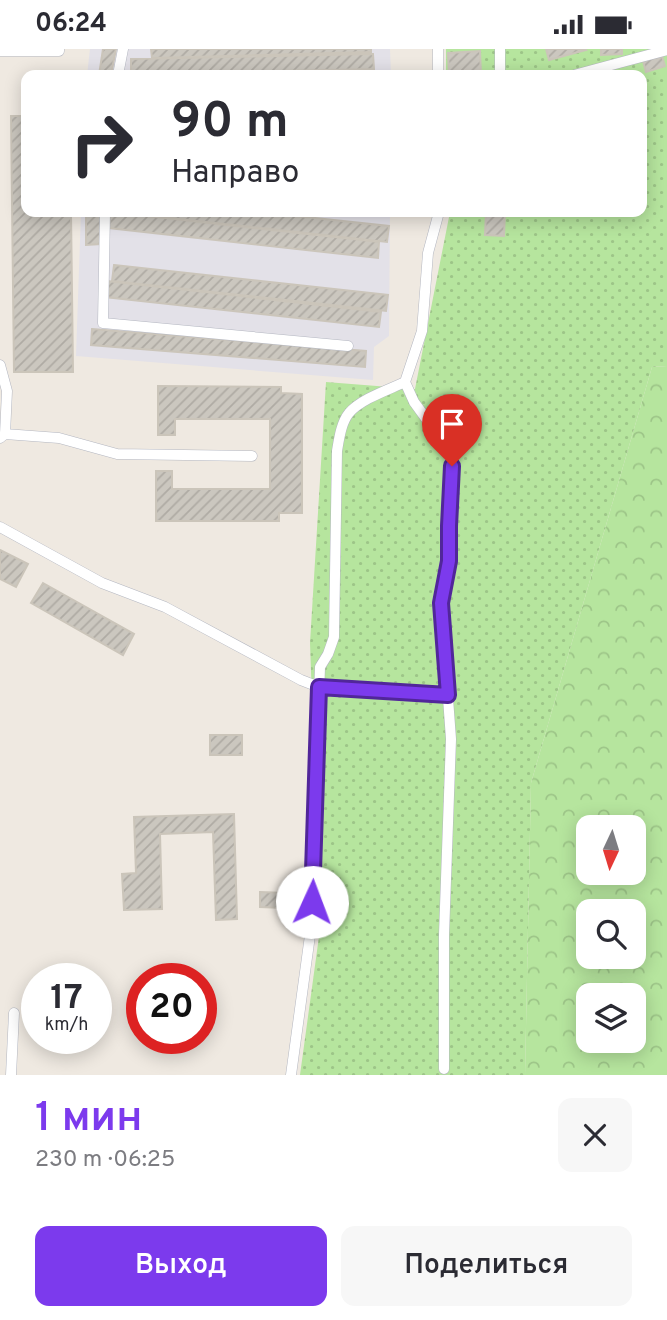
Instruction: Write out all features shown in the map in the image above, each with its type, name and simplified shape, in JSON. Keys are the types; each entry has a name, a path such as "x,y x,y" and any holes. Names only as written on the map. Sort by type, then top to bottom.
{"lane":[{"path":"0,51 59,49"},
{"path":"119,70 124,49"},
{"path":"438,49 438,70"},
{"path":"500,49 500,70"},
{"path":"588,70 634,54 667,50"},
{"path":"104,217 103,323 348,346"},
{"path":"438,217 428,253 422,331 405,382 414,402 446,446 452,466 449,561 441,603 451,739 444,935 444,1069"},
{"path":"0,365 7,391 3,436 59,438 117,454 252,456"},
{"path":"291,1075 311,928 320,667 328,655 334,637 337,451 342,427 349,412 370,398 405,382"},
{"path":"0,527 102,583 165,607 319,687 448,695"},
{"path":"11,1075 14,1013"}],"shaded area":[{"path":"90,49 390,49 391,70 88,70"},
{"path":"81,217 390,217 389,336 374,347 373,380 76,356"}],"green space":[{"path":"446,49 667,49 667,366 652,367 531,783 525,1075 300,1075 320,929 310,643 326,382 415,389 449,217 647,217 647,70 446,70"},
{"path":"667,366 667,1075 525,1075 531,783 652,367"}],"building":[{"path":"103,49 116,49 112,70 100,70"},
{"path":"151,49 371,49 371,52 152,58"},
{"path":"546,49 585,49 586,50 549,60"},
{"path":"601,49 622,49 622,54 601,55"},
{"path":"480,51 481,70 449,70 448,53"},
{"path":"373,54 374,69 131,70 131,59"},
{"path":"662,56 665,66 647,72 643,61"},
{"path":"11,116 21,116 21,217 71,217 73,372 14,372"},
{"path":"86,217 101,217 101,244 86,245"},
{"path":"110,217 156,217 379,242 378,258 109,228"},
{"path":"160,217 305,217 389,226 387,242"},
{"path":"486,217 505,217 504,236 485,235"},
{"path":"114,265 388,295 386,311 112,281"},
{"path":"107,281 381,312 379,327 105,297"},
{"path":"92,329 366,351 365,367 91,345"},
{"path":"158,386 281,387 281,393 302,394 302,513 279,513 279,521 156,521 156,471 172,471 172,489 270,489 270,419 175,419 175,435 158,435"},
{"path":"0,550 28,564 16,587 0,579"},
{"path":"43,583 134,634 123,655 31,603"},
{"path":"210,735 242,735 242,755 210,755"},
{"path":"234,814 237,919 216,920 213,832 160,834 162,909 124,910 122,874 136,873 134,817"},
{"path":"260,892 285,893 284,908 260,907"}],"route":[{"path":"312,902 319,687 448,695 441,603 449,561 452,466"}]}
